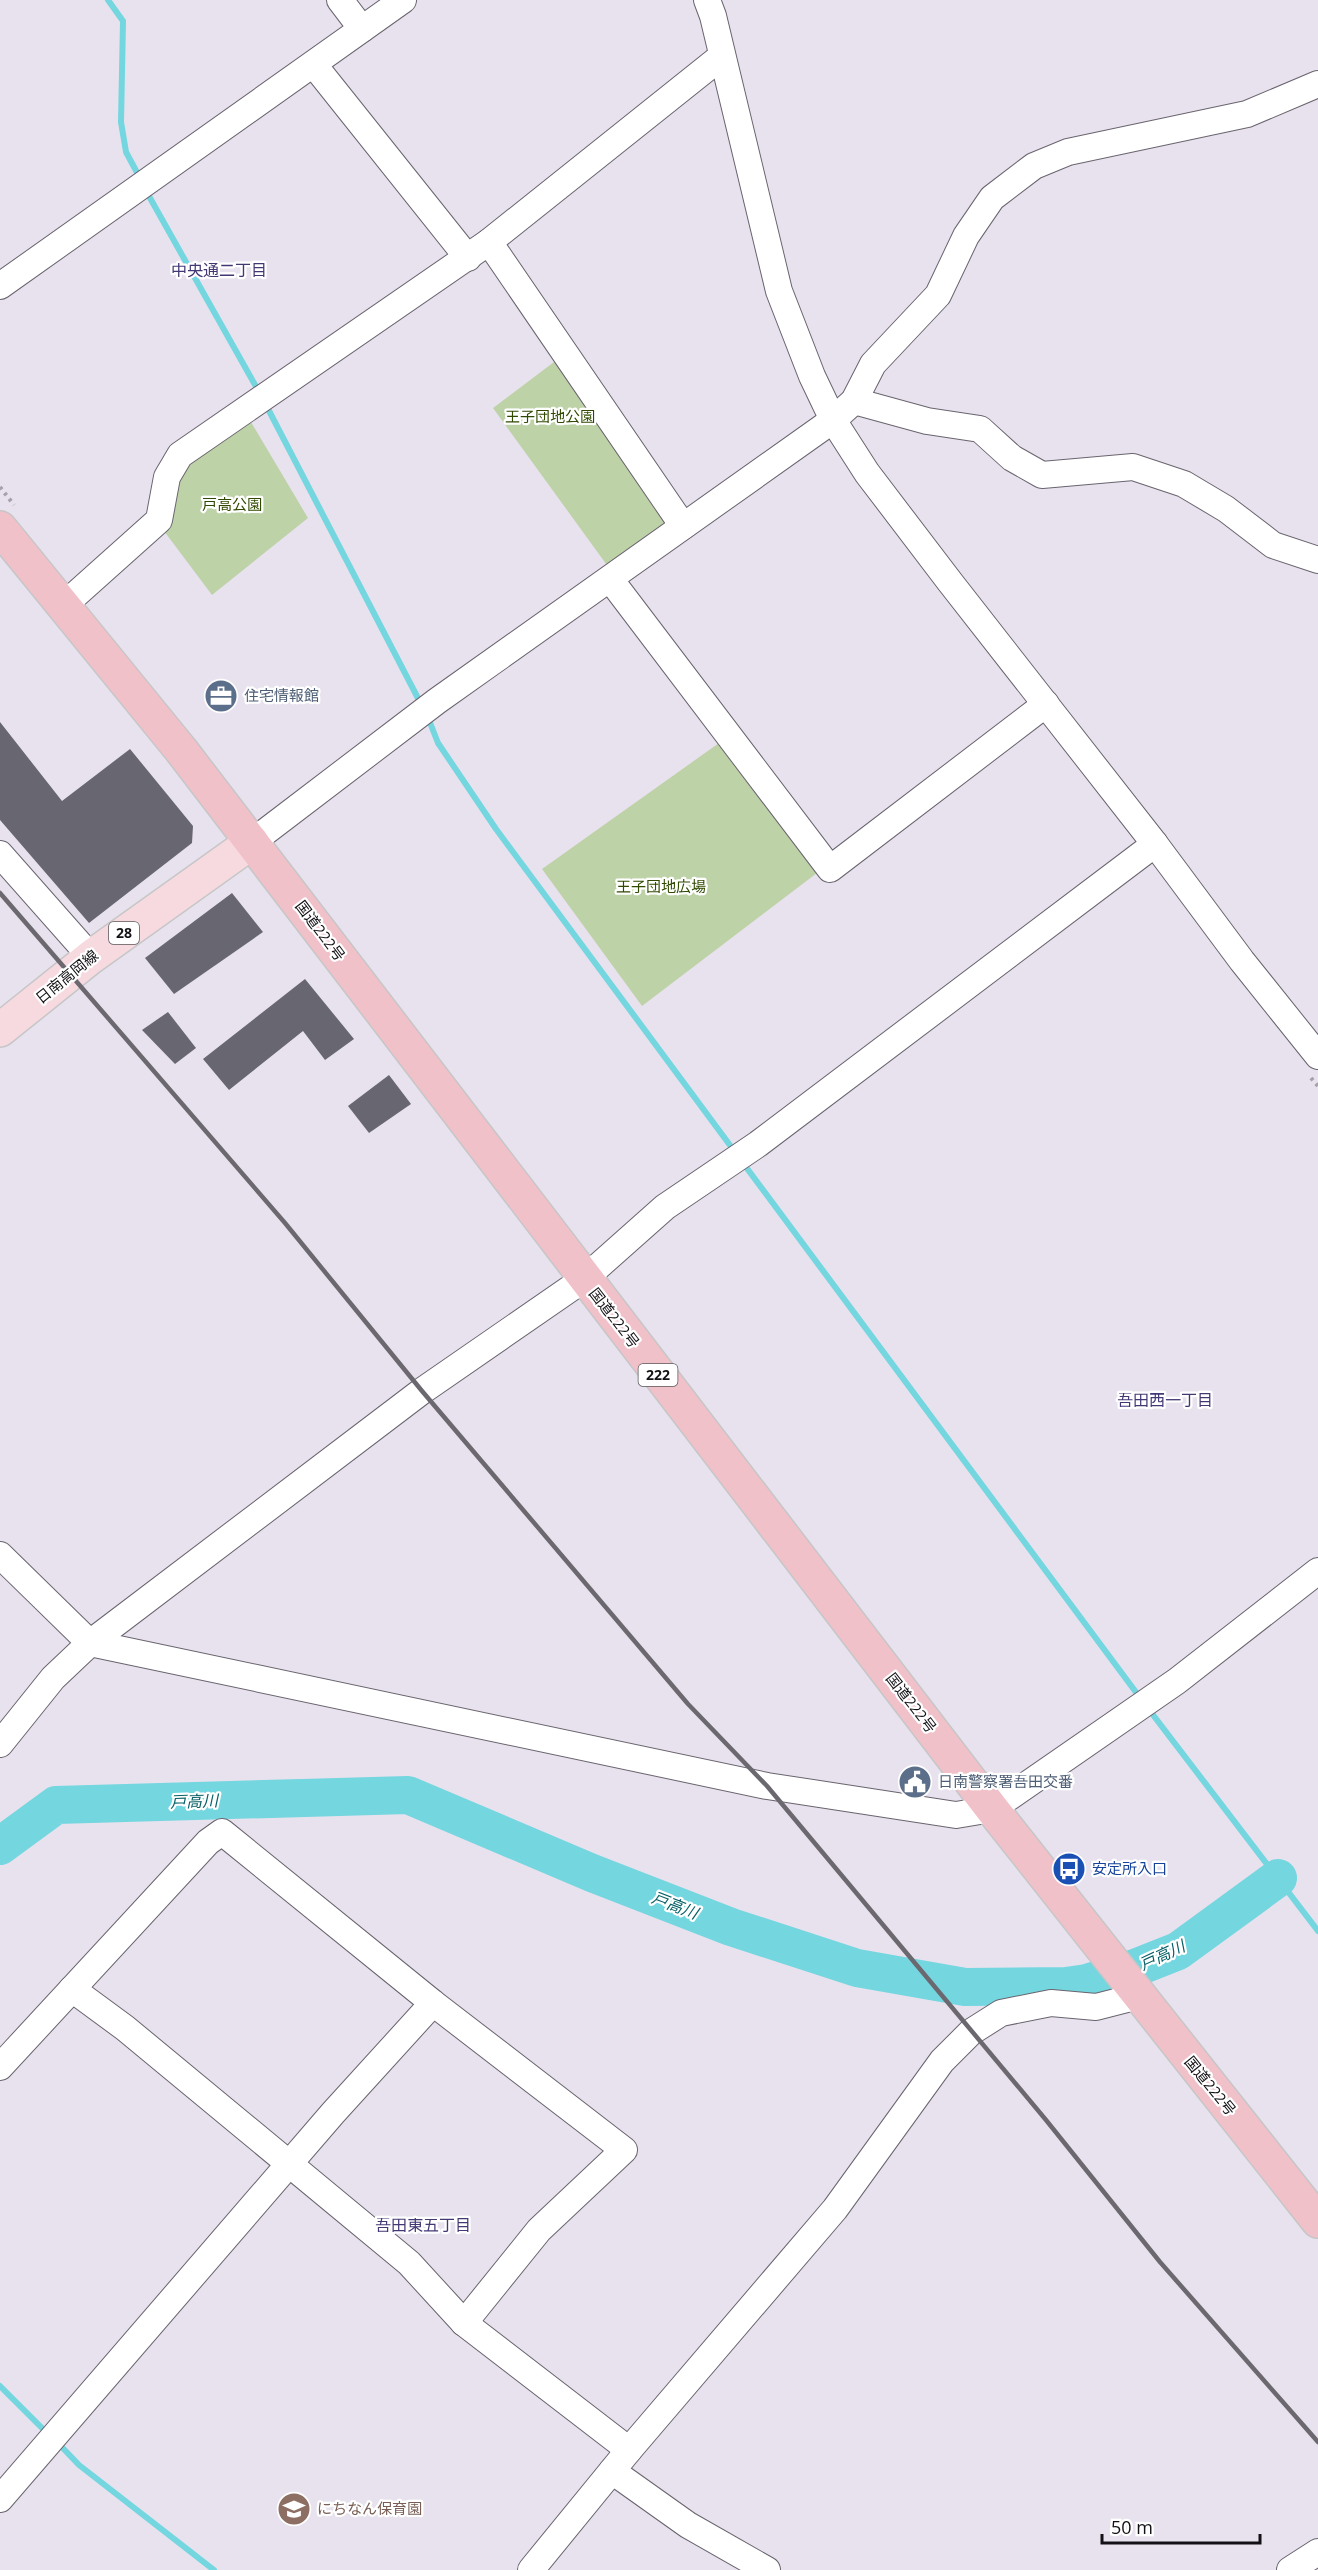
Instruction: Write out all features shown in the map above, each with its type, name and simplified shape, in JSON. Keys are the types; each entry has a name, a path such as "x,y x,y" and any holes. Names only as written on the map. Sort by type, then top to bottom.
{"highway":[{"name":"国道222号","path":"0,528 64,604 252,842 584,1279 992,1809 1318,2221"}],"main road":[{"name":"日南高岡線","path":"0,1030 92,957 252,842"}],"street":[{"path":"340,0 362,29"},
{"path":"0,286 403,0"},
{"path":"707,0 779,291 812,376 833,420 867,473 1155,844 1242,961 1309,1025 1318,1056"},
{"path":"64,604 159,520 167,477 180,455 468,258 722,56"},
{"path":"314,65 468,258"},
{"path":"252,842 437,701 833,420 854,401 873,364 938,295 966,236 992,198 1034,165 1068,152 1247,114 1318,84"},
{"path":"489,242 683,526"},
{"path":"854,401 927,421 980,429 1012,458 1042,475 1133,467 1184,484 1226,509 1274,545 1318,560"},
{"path":"610,579 830,869 1046,704"},
{"path":"0,1744 53,1678 90,1643 430,1385 584,1279 664,1207 758,1143 1155,844"},
{"path":"0,854 92,957"},
{"path":"0,1556 90,1643 767,1786 956,1815 992,1809 1177,1681 1318,1571"},
{"path":"0,2067 208,1842 222,1832 433,2003 624,2150 539,2230 464,2323"},
{"path":"72,1989 125,2028 409,2263 464,2323 629,2450"},
{"path":"531,2570 612,2470 835,2209 942,2061 971,2032 1001,2013 1051,2002 1096,2007 1139,1996"},
{"path":"0,2499 433,2003"},
{"path":"612,2470 688,2525 767,2570"},
{"path":"1290,2570 1318,2552"}],"green space":[{"name":"王子団地公園","path":"558,359 673,520 609,568 493,408"},
{"name":"戸高公園","path":"248,417 308,518 212,595 164,531 172,522 178,475"},
{"name":"王子団地広場","path":"719,743 817,873 642,1006 542,869"}],"building":[{"path":"0,722 62,801 130,749 193,826 192,843 89,923 0,820"},
{"path":"232,893 263,932 174,994 145,958"},
{"path":"305,979 354,1039 325,1060 303,1031 229,1090 203,1059"},
{"path":"168,1012 196,1048 175,1064 142,1030"},
{"path":"389,1075 411,1104 369,1133 348,1106"}],"waterway":[{"path":"108,0 123,21 121,122 126,152 141,180"},
{"path":"145,189 259,392"},
{"path":"265,403 422,706"},
{"path":"427,715 438,743 496,829 735,1152"},
{"path":"743,1163 1141,1699"},
{"path":"1147,1707 1318,1931"},
{"name":"戸高川","path":"0,1846 56,1805 408,1795 592,1873 731,1927 857,1968 965,1987 1066,1986 1087,1983 1135,1968 1178,1951 1278,1878"},
{"path":"0,2386 49,2435"},
{"path":"57,2442 79,2465 214,2570"}],"railway":[{"path":"0,893 285,1223 422,1391 688,1704 767,1786 1046,2120 1160,2262 1318,2442"}],"place":[{"name":"住宅情報館","path":"221,696"},
{"name":"日南警察署吾田交番","path":"915,1782"},
{"name":"安定所入口","path":"1069,1869"},
{"name":"にちなん保育園","path":"294,2509"}],"district":[{"name":"中央通二丁目","path":"219,270"},
{"name":"吾田西一丁目","path":"1165,1400"},
{"name":"吾田東五丁目","path":"423,2225"}]}
